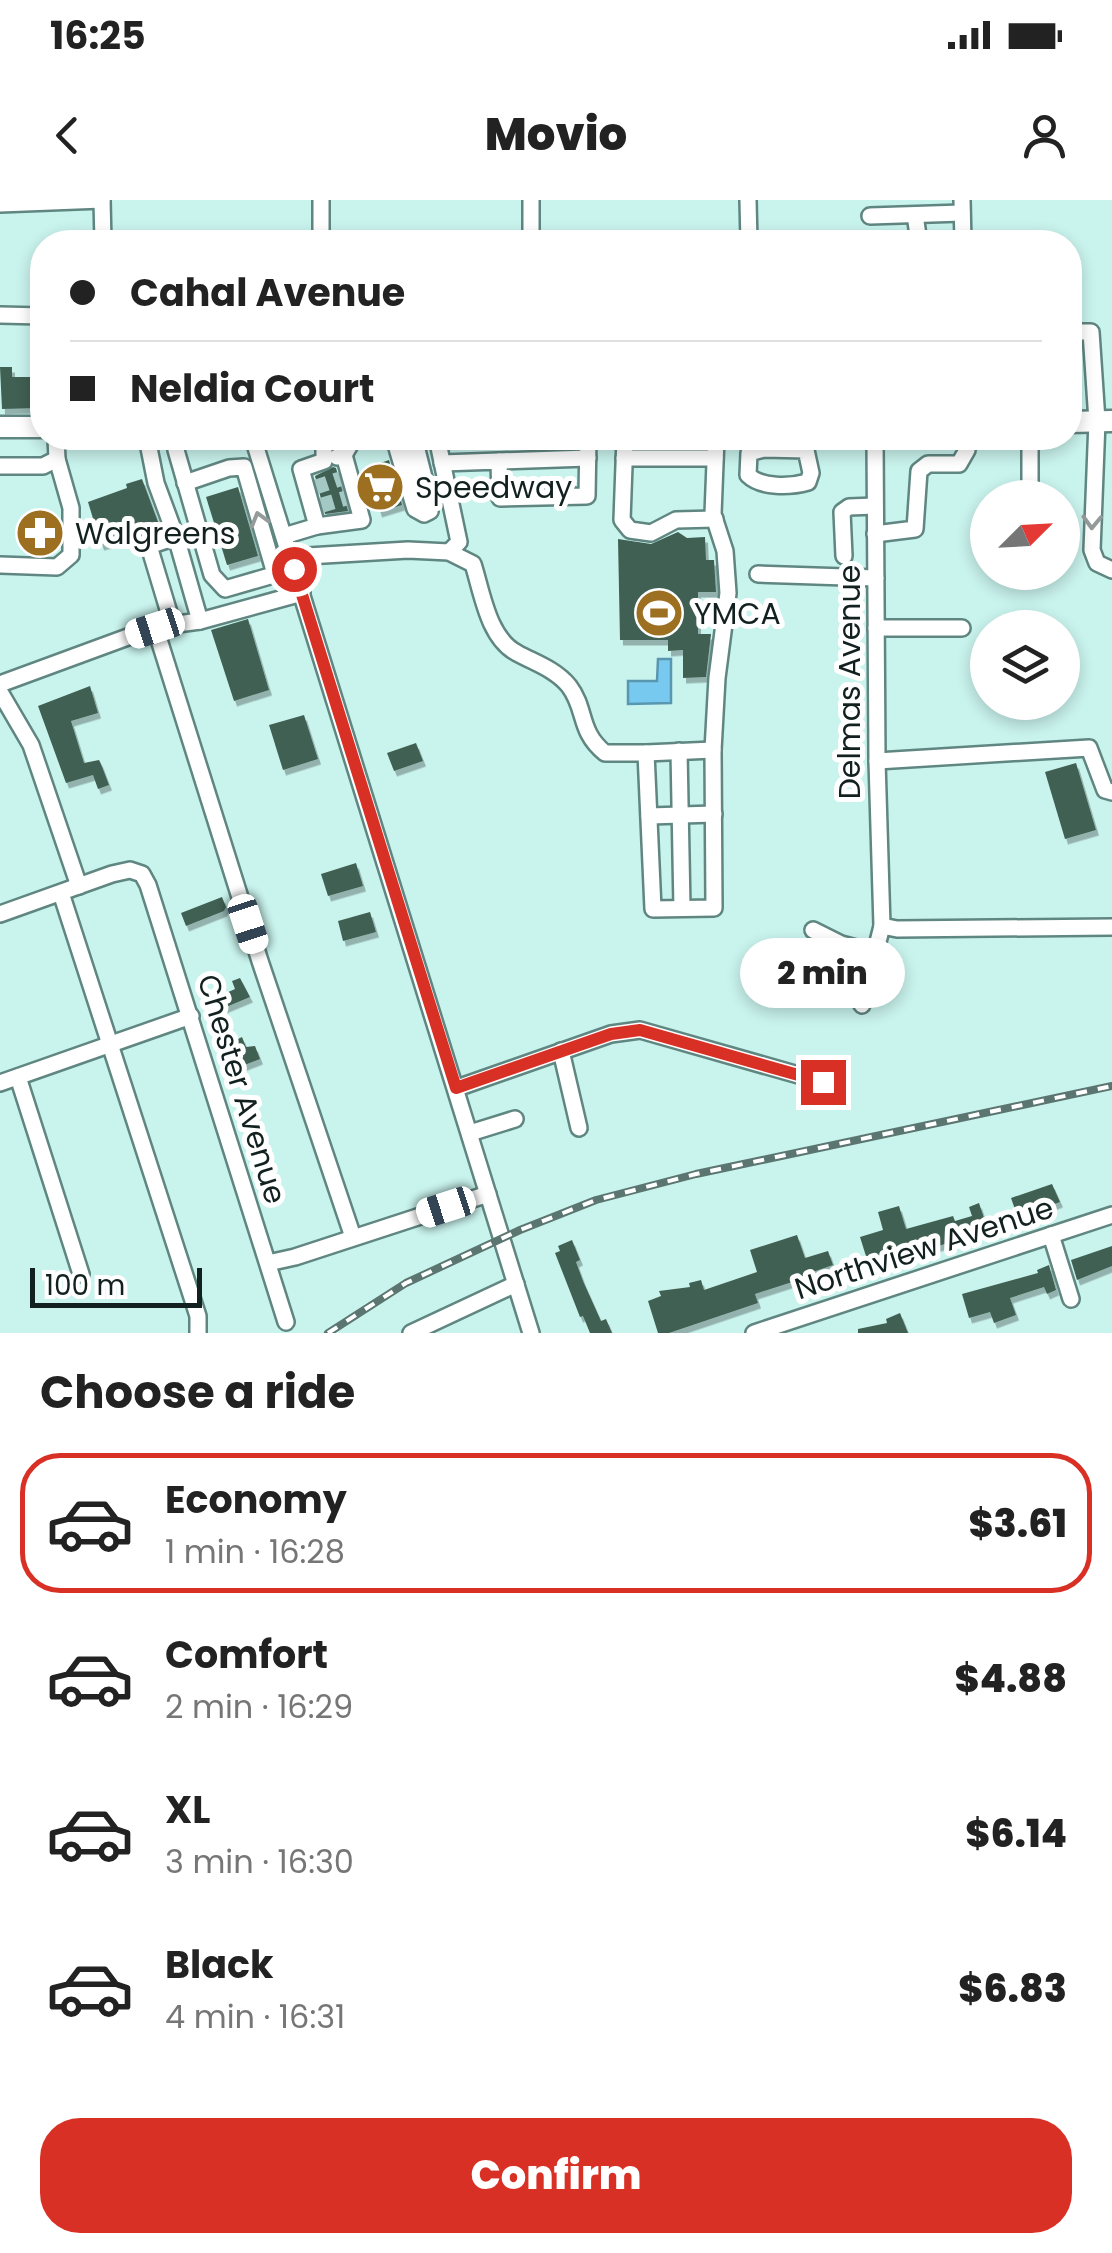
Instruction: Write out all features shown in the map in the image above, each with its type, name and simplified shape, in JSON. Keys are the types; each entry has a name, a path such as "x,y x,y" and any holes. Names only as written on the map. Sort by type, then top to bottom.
{"main road":[{"path":"0,427 30,427"}],"street":[{"path":"8,202 102,200 103,230"},
{"path":"321,200 322,230"},
{"path":"531,200 531,230"},
{"path":"748,200 748,230"},
{"path":"870,216 915,215 962,206"},
{"path":"915,215 917,230"},
{"path":"0,315 30,316"},
{"path":"1082,332 1091,332 1093,394 1104,421 1094,462 1092,550 1097,563 1112,570"},
{"path":"1093,394 1112,394"},
{"path":"0,565 57,567 71,555 71,508 57,450"},
{"path":"149,450 156,483 200,621"},
{"path":"176,450 212,575 225,589 275,574 293,563 371,552 449,552 472,564 499,636 513,652 560,676 572,690 589,740 605,754 714,750"},
{"path":"258,450 531,1333"},
{"path":"324,450 324,461"},
{"path":"347,450 345,478 371,552"},
{"path":"398,450 415,509 424,514 430,511 429,505 412,480 405,450"},
{"path":"417,450 431,498 429,505"},
{"path":"439,450 459,542 449,552"},
{"path":"499,461 500,498 587,496 588,450"},
{"path":"624,450 622,520 630,530 651,532 676,520 714,518"},
{"path":"646,753 653,909 714,908 717,678 728,593 725,551 714,518 715,450"},
{"path":"751,450 748,474 752,480 802,485 812,473 808,450"},
{"name":"Delmas Avenue","path":"862,1005 882,926 875,450"},
{"path":"875,534 916,529 918,471 928,464 959,464 967,450"},
{"path":"1030,450 1030,480"},
{"path":"318,526 316,507 301,469 344,455"},
{"path":"442,463 588,458"},
{"path":"624,458 715,458"},
{"path":"0,466 43,466 58,459"},
{"path":"1094,462 1112,463"},
{"path":"185,483 244,467 275,574"},
{"path":"844,556 842,512 848,506 875,506"},
{"path":"284,536 362,520"},
{"path":"173,626 149,546 176,537"},
{"path":"758,574 876,578"},
{"path":"0,684 155,628 200,621 302,592"},
{"path":"155,628 352,1238"},
{"path":"876,628 962,628"},
{"path":"0,692 31,745 79,886 0,914"},
{"path":"877,761 1090,748 1105,790 1112,792"},
{"path":"680,751 682,908"},
{"path":"649,816 714,814"},
{"name":"Chester Avenue","path":"79,886 130,870 142,874 148,885 286,1322"},
{"path":"61,893 198,1316 198,1333"},
{"path":"882,926 1112,927"},
{"path":"813,930 841,944 875,953"},
{"path":"0,1083 191,1016"},
{"path":"456,1088 611,1034 640,1030 823,1082"},
{"path":"561,1051 580,1128"},
{"path":"18,1077 80,1274"},
{"path":"470,1133 515,1120"},
{"path":"268,1263 488,1194"},
{"name":"Northview Avenue","path":"754,1333 1112,1215"},
{"path":"1051,1235 1071,1298"},
{"path":"412,1333 516,1284"}],"water":[{"path":"658,659 671,659 671,703 628,704 628,681 657,681"}],"building":[{"path":"0,367 12,367 12,377 30,377 30,408 2,409"},
{"path":"389,460 402,505 379,512 366,468"},
{"path":"333,467 348,511 325,514 315,476"},
{"path":"142,479 161,530 101,545 88,502"},
{"path":"238,487 258,556 227,565 206,497"},
{"name":"YMCA","path":"678,532 687,538 705,537 706,560 714,560 716,592 698,592 698,634 711,634 706,677 683,678 683,650 668,651 668,640 620,640 618,539 651,544"},
{"path":"248,619 269,690 234,701 211,630"},
{"path":"90,686 98,713 71,721 84,763 99,760 101,764 109,785 98,789 93,775 66,783 38,706"},
{"path":"304,715 318,759 283,770 269,725"},
{"path":"416,743 423,761 394,771 387,753"},
{"path":"1076,763 1096,830 1065,839 1045,772"},
{"path":"356,863 363,886 328,896 321,874"},
{"path":"222,897 224,911 186,926 181,913"},
{"path":"370,912 376,932 343,941 338,921"},
{"path":"240,978 250,997 219,1010 215,998 235,989 232,981"},
{"path":"242,1037 246,1047 255,1046 260,1059 237,1068 224,1046"},
{"path":"1052,1184 1060,1202 1018,1218 1011,1198"},
{"path":"979,1203 988,1230 920,1252 918,1246 887,1255 889,1263 870,1269 860,1237 883,1230 878,1212 899,1206 906,1229 953,1216 955,1221 972,1216 969,1207"},
{"path":"797,1235 805,1258 828,1251 833,1265 755,1294 758,1303 669,1333 658,1333 648,1301 661,1296 659,1291 690,1287 689,1283 701,1280 704,1290 757,1272 750,1250"},
{"path":"572,1240 583,1281 601,1321 606,1319 612,1333 590,1333 583,1316 580,1317 555,1253 560,1251 558,1246"},
{"path":"1112,1246 1112,1266 1077,1280 1071,1260"},
{"path":"1049,1265 1056,1290 1047,1294 1044,1287 1010,1298 1016,1315 994,1323 990,1312 969,1318 962,1294 1038,1273 1037,1270"},
{"path":"900,1313 908,1333 858,1333 858,1329 887,1323 886,1319"}],"tunnel":[{"path":"313,488 340,479"},
{"path":"319,506 346,498"}],"railway":[{"path":"328,1333 406,1283 596,1200 696,1174 1112,1086"}],"place":[{"name":"Speedway","path":"380,487"},
{"name":"Walgreens","path":"40,533"},
{"name":"YMCA","path":"659,613"}],"route":[{"path":"294,569 456,1088 611,1034 640,1030 823,1082"}]}
